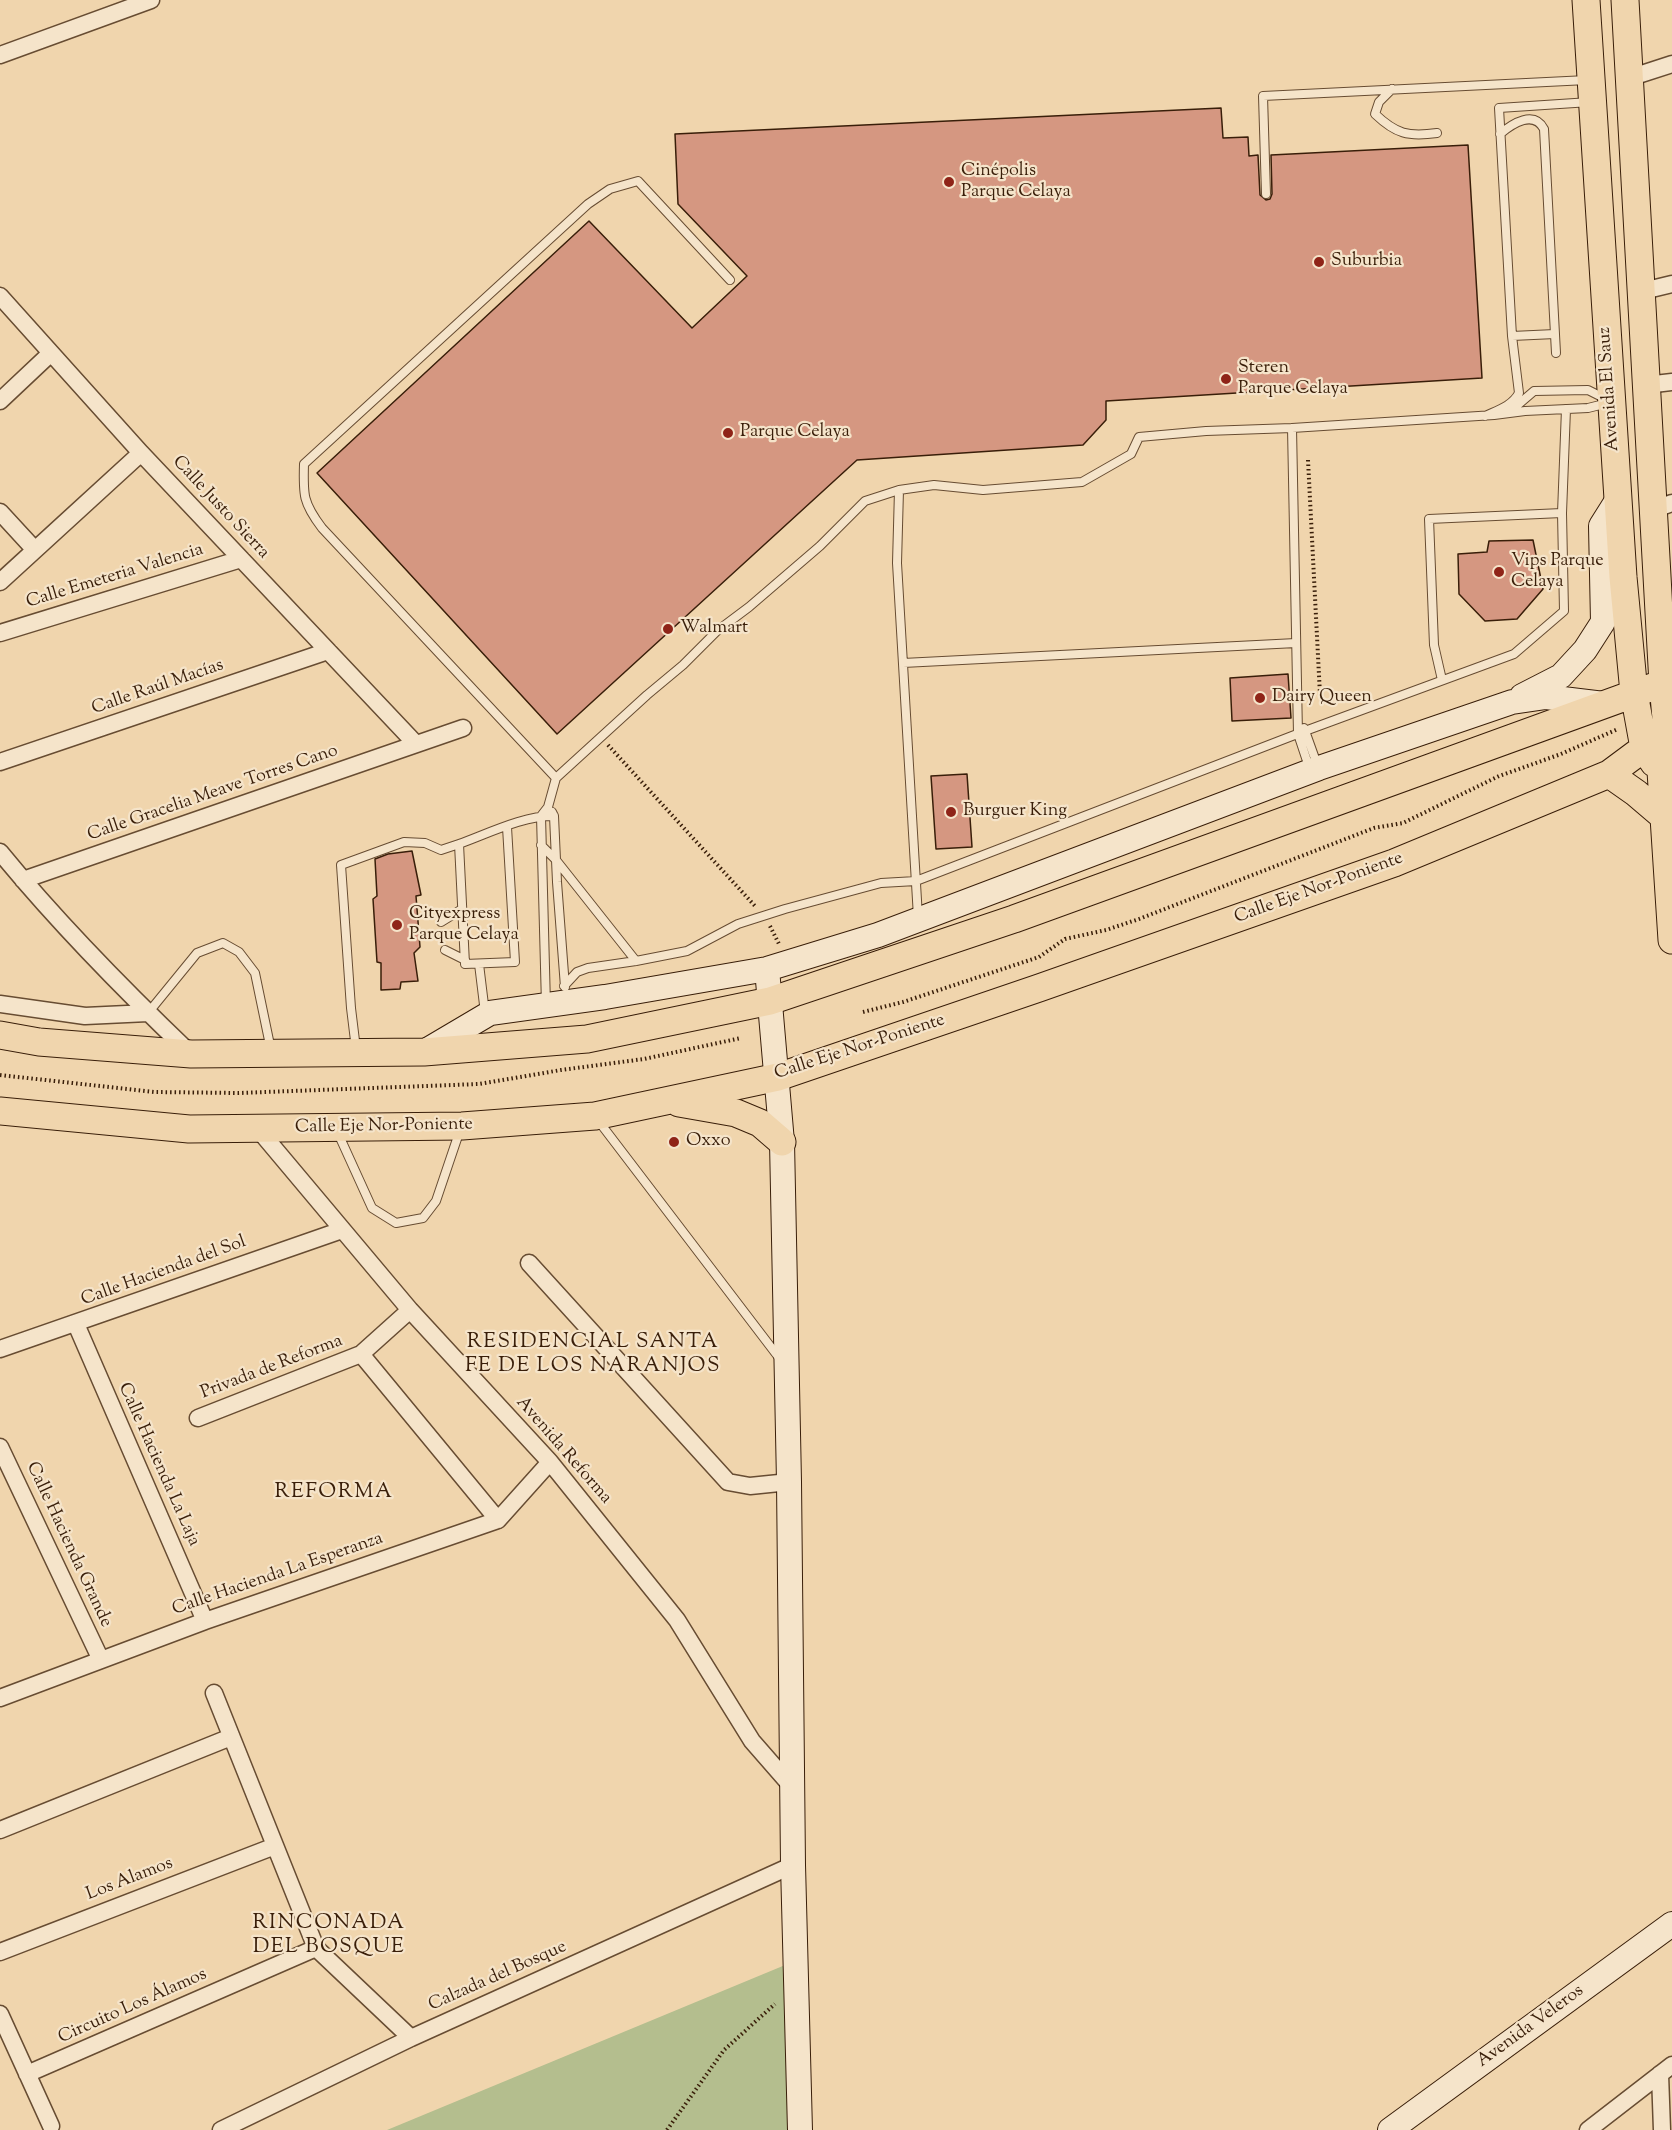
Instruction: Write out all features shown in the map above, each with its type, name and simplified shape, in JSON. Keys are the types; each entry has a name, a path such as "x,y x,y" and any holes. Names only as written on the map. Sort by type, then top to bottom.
{"main road":[{"name":"Avenida El Sauz","path":"1586,0 1623,578 1634,693 1639,721 1661,743"},
{"name":"Avenida El Sauz","path":"1625,0 1643,291 1655,388 1663,507 1668,682 1660,771 1670,873 1672,940"},
{"path":"1591,91 1630,88"},
{"path":"1611,402 1655,388"},
{"path":"424,1052 490,1013 559,998 767,969 878,935 1315,770 1512,702 1561,676 1585,650 1604,622 1601,526 1618,499"},
{"path":"0,1035 39,1042 191,1054 424,1052 587,1039 770,1001 1014,919 1668,682"},
{"path":"1512,702 1546,697 1604,704"},
{"name":"Calle Eje Nor-Poniente","path":"0,1110 189,1129 462,1126 595,1116 778,1077 1394,863 1609,774 1661,743"},
{"path":"1609,774 1663,816"},
{"path":"767,969 783,1142 793,1864 800,2130"},
{"path":"666,1101 736,1113 760,1123 783,1142"},
{"name":"Avenida Veleros","path":"1390,2130 1672,1924"}],"street":[{"path":"0,55 151,0"},
{"path":"1630,88 1672,64"},
{"path":"1643,291 1672,284"},
{"name":"Calle Justo Sierra","path":"0,296 141,453 416,744"},
{"path":"0,401 51,353"},
{"path":"0,582 141,453"},
{"path":"0,512 35,550"},
{"name":"Calle Emeteria Valencia","path":"0,633 241,559"},
{"name":"Calle Raúl Macías","path":"0,762 328,651"},
{"name":"Calle Gracelia Meave Torres Cano","path":"23,880 463,728"},
{"path":"0,852 23,880 148,1013 191,1054"},
{"path":"0,1004 86,1016 148,1013"},
{"name":"Avenida Reforma","path":"258,1129 410,1310 550,1462 677,1620 752,1741 793,1788"},
{"name":"Calle Hacienda del Sol","path":"0,1350 342,1230"},
{"path":"530,1263 728,1482 750,1486 789,1482"},
{"path":"410,1310 361,1354 498,1520"},
{"name":"Calle Hacienda La Laja","path":"76,1324 205,1621"},
{"name":"Privada de Reforma","path":"198,1418 361,1354"},
{"name":"Calle Hacienda Grande","path":"0,1447 101,1660"},
{"name":"Calle Hacienda La Esperanza","path":"0,1698 205,1621 498,1520 550,1462"},
{"path":"214,1693 316,1948 411,2037"},
{"path":"0,1830 231,1737"},
{"name":"Los Alamos","path":"0,1952 275,1846"},
{"name":"Calzada del Bosque","path":"221,2130 411,2037 793,1864"},
{"name":"Circuito Los Álamos","path":"27,2074 316,1948"},
{"path":"0,2014 51,2126"},
{"path":"1588,2130 1666,2069"},
{"path":"1662,2130 1666,2069"}],"lane":[{"path":"1266,194 1263,96 1392,89 1591,91"},
{"path":"1392,89 1379,102 1375,114 1390,128 1414,136 1437,133"},
{"path":"1485,416 1515,401 1519,393 1512,336 1499,108 1591,91"},
{"path":"1500,134 1522,120 1533,119 1541,123 1544,129 1556,353"},
{"path":"556,778 322,528 308,509 303,491 304,464 588,204 610,189 638,181 730,280"},
{"path":"1512,336 1555,334"},
{"path":"1508,413 1534,391 1588,390 1611,402"},
{"path":"559,998 541,845 541,816 548,807 556,778 683,665 717,631 749,607 820,546 865,501 899,490 934,486 983,490 1082,482 1131,454 1139,437 1566,410 1588,408 1611,402"},
{"path":"559,998 577,972 588,968 687,951 738,924 880,883 916,880 1514,654 1564,611 1562,513 1566,410"},
{"path":"1292,428 1299,714 1302,733 1315,770"},
{"path":"899,490 897,563 918,919"},
{"path":"1442,680 1434,645 1429,519 1562,513"},
{"path":"903,663 1296,643"},
{"path":"548,807 554,816 559,998"},
{"path":"356,1052 341,865 404,842 425,843 441,850 541,816 554,816"},
{"path":"459,844 465,964 515,962 507,827"},
{"path":"541,845 636,961"},
{"path":"441,922 462,909"},
{"path":"148,1013 197,953 223,943 239,952 255,973 272,1053"},
{"path":"445,950 465,960"},
{"path":"479,964 486,1016"},
{"path":"595,1116 786,1367"},
{"path":"336,1128 372,1208 396,1223 423,1218 436,1201 462,1126"}],"path":[{"path":"1307,427 1320,695"},
{"path":"863,1012 903,1002 1039,957 1065,939 1106,930 1139,919 1374,828 1403,823 1499,776 1561,754 1639,721"},
{"path":"601,737 764,916 779,944"},
{"path":"0,1075 154,1092 239,1093 479,1084 644,1059 741,1038"},
{"path":"667,2130 724,2050 796,1986"}],"green space":[{"path":"790,1963 793,2130 387,2130"}],"building":[{"name":"Parque Celaya","path":"1221,108 1223,138 1248,137 1249,156 1258,155 1260,195 1266,200 1270,199 1272,194 1271,155 1468,145 1482,378 1106,401 1106,420 1083,445 857,460 557,734 317,473 589,221 692,328 747,276 678,204 675,134"},
{"name":"Vips Parque Celaya","path":"1533,540 1543,589 1517,619 1485,621 1459,594 1458,554 1487,552 1489,541"},
{"name":"Dairy Queen","path":"1288,674 1291,718 1232,721 1230,678"},
{"name":"Burguer King","path":"967,774 972,847 936,849 931,776"},
{"path":"412,851 421,895 416,896 420,947 414,953 418,981 401,982 400,989 381,990 381,963 377,962 373,899 377,896 375,859 388,854"}],"place":[{"name":"Cinépolis Parque Celaya","path":"949,182"},
{"name":"Suburbia","path":"1319,262"},
{"name":"Steren Parque Celaya","path":"1226,379"},
{"name":"Parque Celaya","path":"728,433"},
{"name":"Vips Parque Celaya","path":"1499,572"},
{"name":"Walmart","path":"668,629"},
{"name":"Dairy Queen","path":"1260,698"},
{"name":"Burguer King","path":"951,812"},
{"name":"Cityexpress Parque Celaya","path":"397,925"},
{"name":"Oxxo","path":"674,1142"}],"district":[{"name":"RESIDENCIAL SANTA FE DE LOS NARANJOS","path":"593,1355"},
{"name":"REFORMA","path":"334,1493"},
{"name":"RINCONADA DEL BOSQUE","path":"329,1936"}]}
